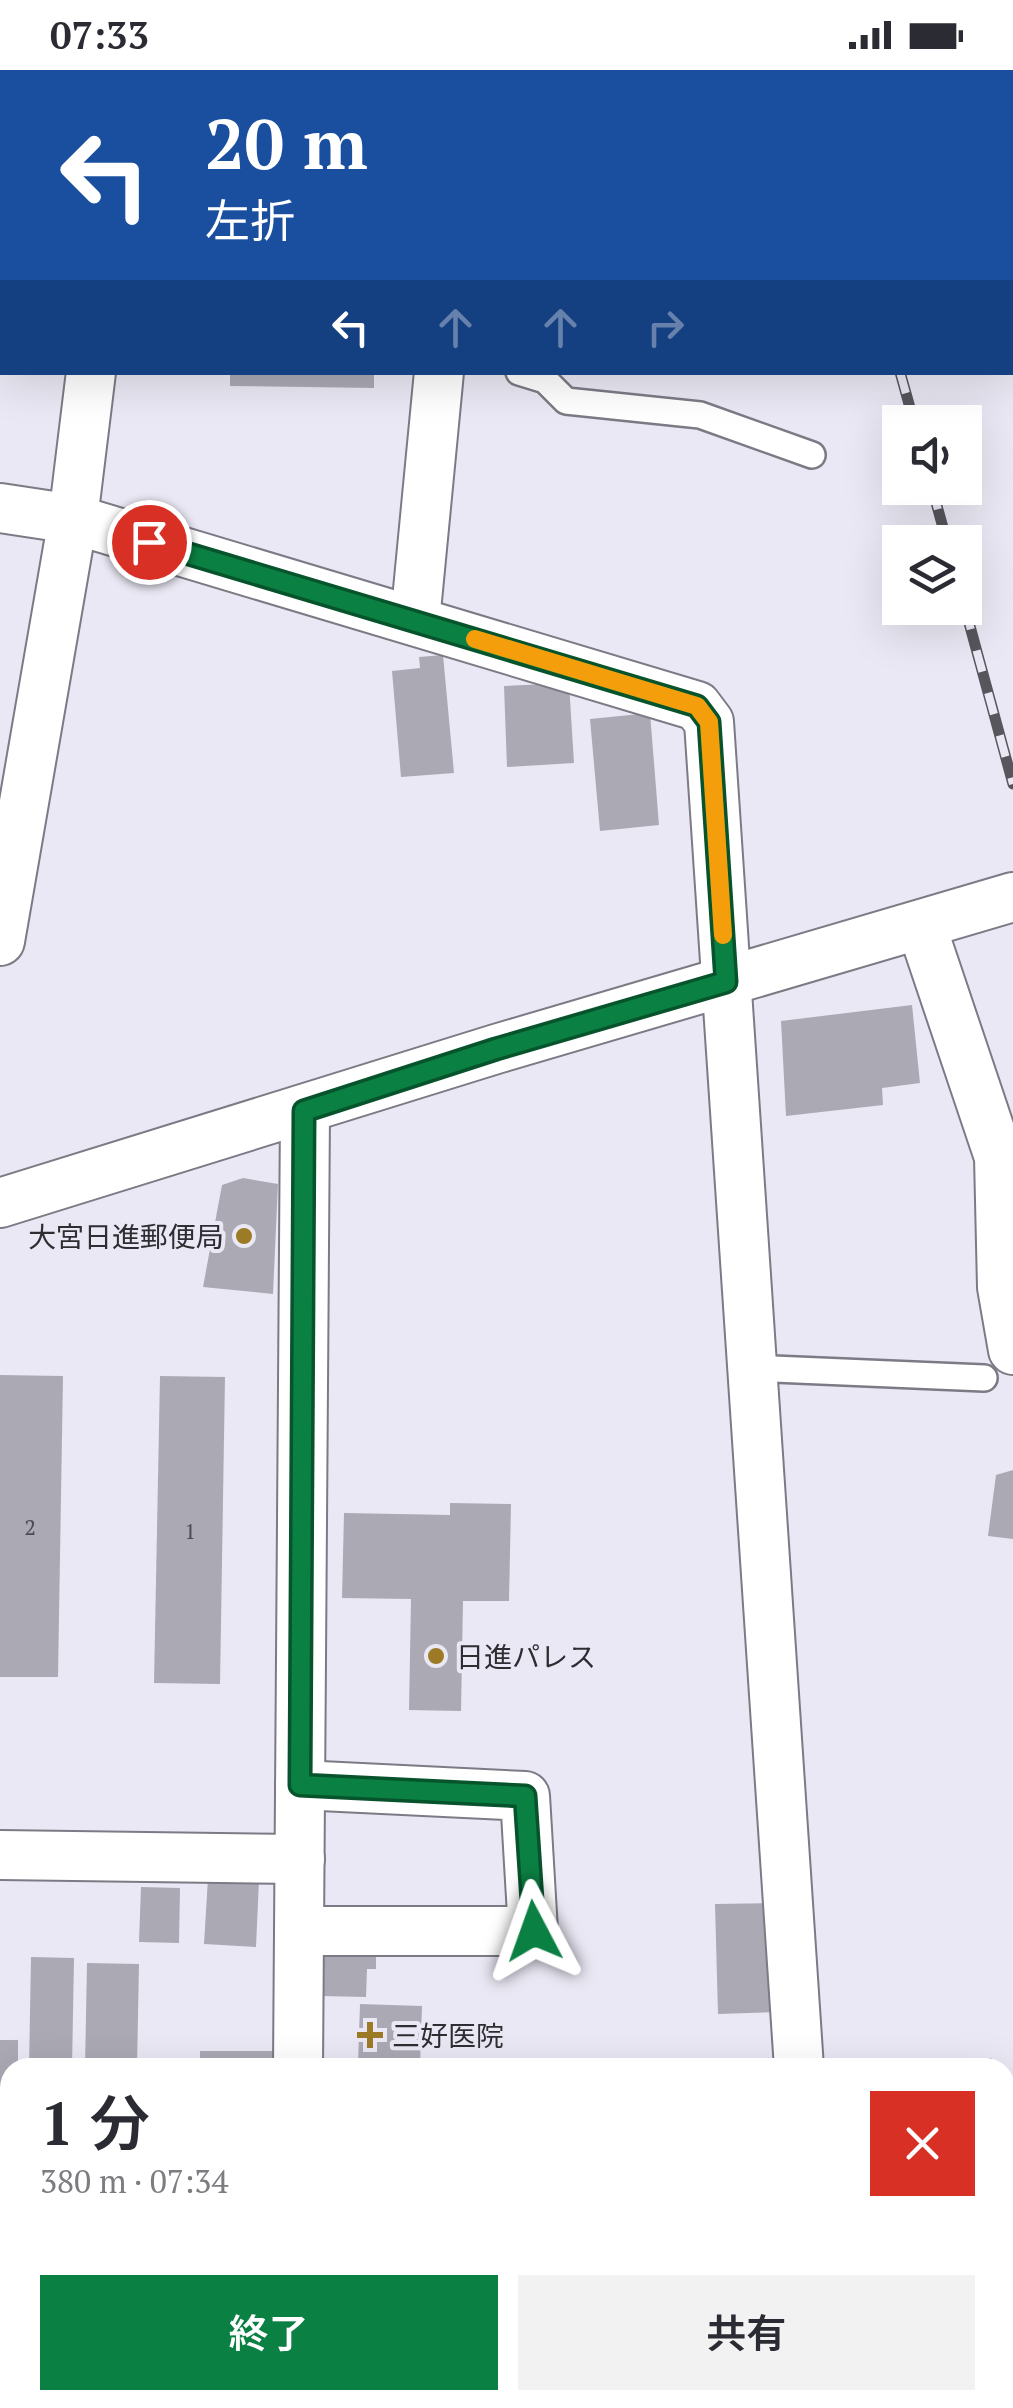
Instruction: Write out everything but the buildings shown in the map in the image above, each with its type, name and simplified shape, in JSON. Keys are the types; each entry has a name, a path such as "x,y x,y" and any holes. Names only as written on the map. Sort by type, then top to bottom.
{"street":[{"path":"0,941 73,519 91,375"},
{"path":"416,621 439,375"},
{"path":"0,508 73,519 416,621 697,706 709,722 798,2058"},
{"path":"0,1204 496,1049 1013,897"},
{"path":"922,925 999,1158 999,1364"},
{"path":"298,2058 304,1111"},
{"path":"299,1931 534,1931 525,1796 300,1785"},
{"path":"0,1855 300,1859"}],"lane":[{"path":"529,375 545,380 566,401 700,415 812,455"},
{"path":"752,1368 999,1364"}],"railway":[{"path":"901,375 909,405"},
{"path":"937,505 942,525"},
{"path":"970,625 1013,784"}],"slow traffic":[{"path":"475,639 697,706 709,722 723,935"}],"place":[{"name":"大宮日進郵便局","path":"244,1236"},
{"name":"日進パレス","path":"436,1656"},
{"name":"三好医院","path":"370,2035"}],"route":[{"path":"149,542 697,706 709,722 726,982 496,1049 304,1111 300,1785 525,1796 534,1931"}]}
